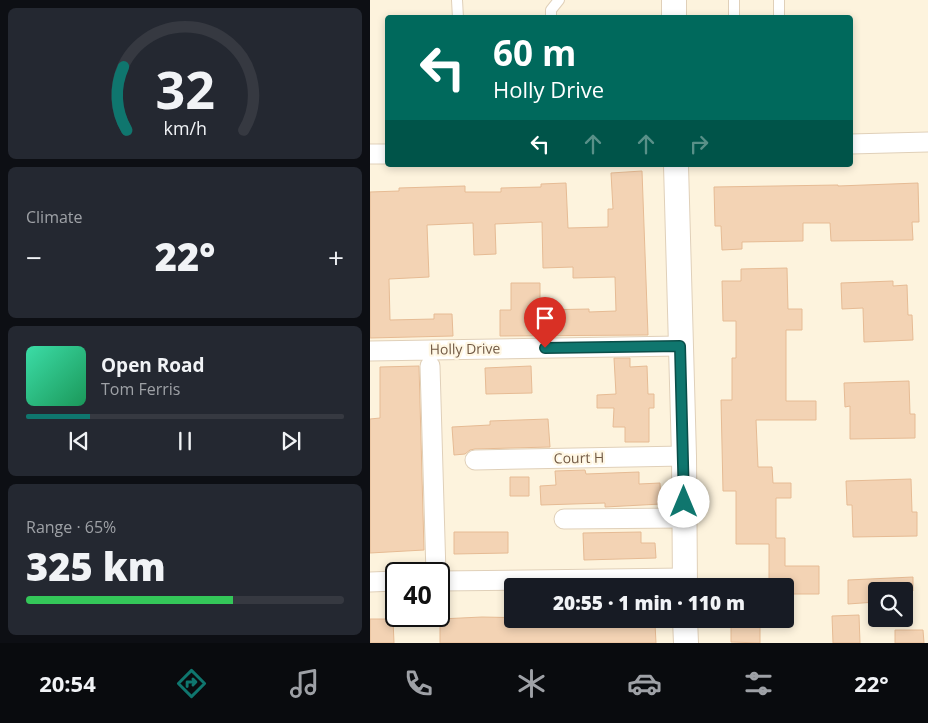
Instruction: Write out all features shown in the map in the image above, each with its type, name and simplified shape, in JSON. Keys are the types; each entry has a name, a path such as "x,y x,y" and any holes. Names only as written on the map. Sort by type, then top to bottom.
{"street":[{"path":"674,0 674,15"},
{"path":"853,144 928,142"},
{"path":"370,154 385,154"},
{"path":"676,167 684,456 684,578"},
{"name":"Holly Drive","path":"370,351 680,346"},
{"name":"Holly Drive","path":"430,366 436,562"},
{"name":"Court H","path":"475,460 684,456"},
{"path":"564,519 684,518"},
{"path":"370,582 385,581"},
{"path":"450,581 504,581"},
{"path":"686,628 686,643"}],"lane":[{"path":"457,0 458,15"},
{"path":"551,15 551,10 559,0"},
{"path":"734,0 734,15"},
{"path":"779,0 779,15"}],"building":[{"path":"642,171 648,335 500,336 500,310 511,310 511,283 540,283 540,310 589,309 589,312 616,311 615,277 573,278 573,267 543,268 542,222 495,224 496,254 474,255 473,223 427,225 429,277 389,279 390,320 434,319 434,314 452,314 453,336 370,338 370,192 399,191 399,188 465,186 465,192 501,192 501,188 541,187 541,184 566,183 568,228 608,227 608,209 613,209 611,173"},
{"path":"918,183 919,222 912,222 913,240 831,241 830,223 803,223 803,241 742,242 742,249 722,250 721,226 715,226 714,187"},
{"path":"787,268 788,309 802,309 802,330 786,330 786,401 816,401 816,420 756,420 758,467 772,467 773,483 791,483 791,498 776,498 776,538 785,538 785,566 819,566 819,594 794,594 794,578 769,578 769,544 736,544 736,491 723,491 721,400 732,400 732,358 736,358 736,321 723,321 722,281 741,281 741,269"},
{"path":"893,281 893,286 907,285 908,315 912,315 913,340 864,342 863,308 842,309 841,283"},
{"path":"614,358 630,358 630,367 647,366 648,394 654,394 654,408 649,408 649,442 625,442 625,427 613,427 614,408 597,408 597,395 616,394"},
{"path":"419,366 424,550 370,553 370,419 380,418 380,367"},
{"path":"531,366 532,393 486,394 485,368"},
{"path":"909,381 910,414 915,414 915,438 850,439 850,406 845,407 844,383"},
{"path":"548,419 550,447 475,449 465,454 454,455 452,427 490,425 490,421"},
{"path":"585,470 586,474 639,472 639,484 660,483 661,504 605,507 605,503 541,505 540,486 556,485 555,471"},
{"path":"510,477 529,477 529,496 510,496"},
{"path":"911,479 912,512 917,512 917,536 853,537 852,505 847,505 846,481"},
{"path":"454,532 508,532 508,553 454,554"},
{"path":"641,532 641,543 655,543 656,558 584,560 583,533"},
{"path":"913,577 913,582 868,582 868,603 848,604 848,580"},
{"path":"859,615 860,643 833,643 832,616"},
{"path":"504,617 504,628 655,628 656,643 440,643 440,627 450,627 450,619"},
{"path":"370,619 385,619 385,627 393,627 394,643 370,643"},
{"path":"731,628 760,628 760,643 731,642"},
{"path":"895,630 923,630 924,643 895,643"}],"route":[{"path":"545,348 680,346 684,502"}]}
